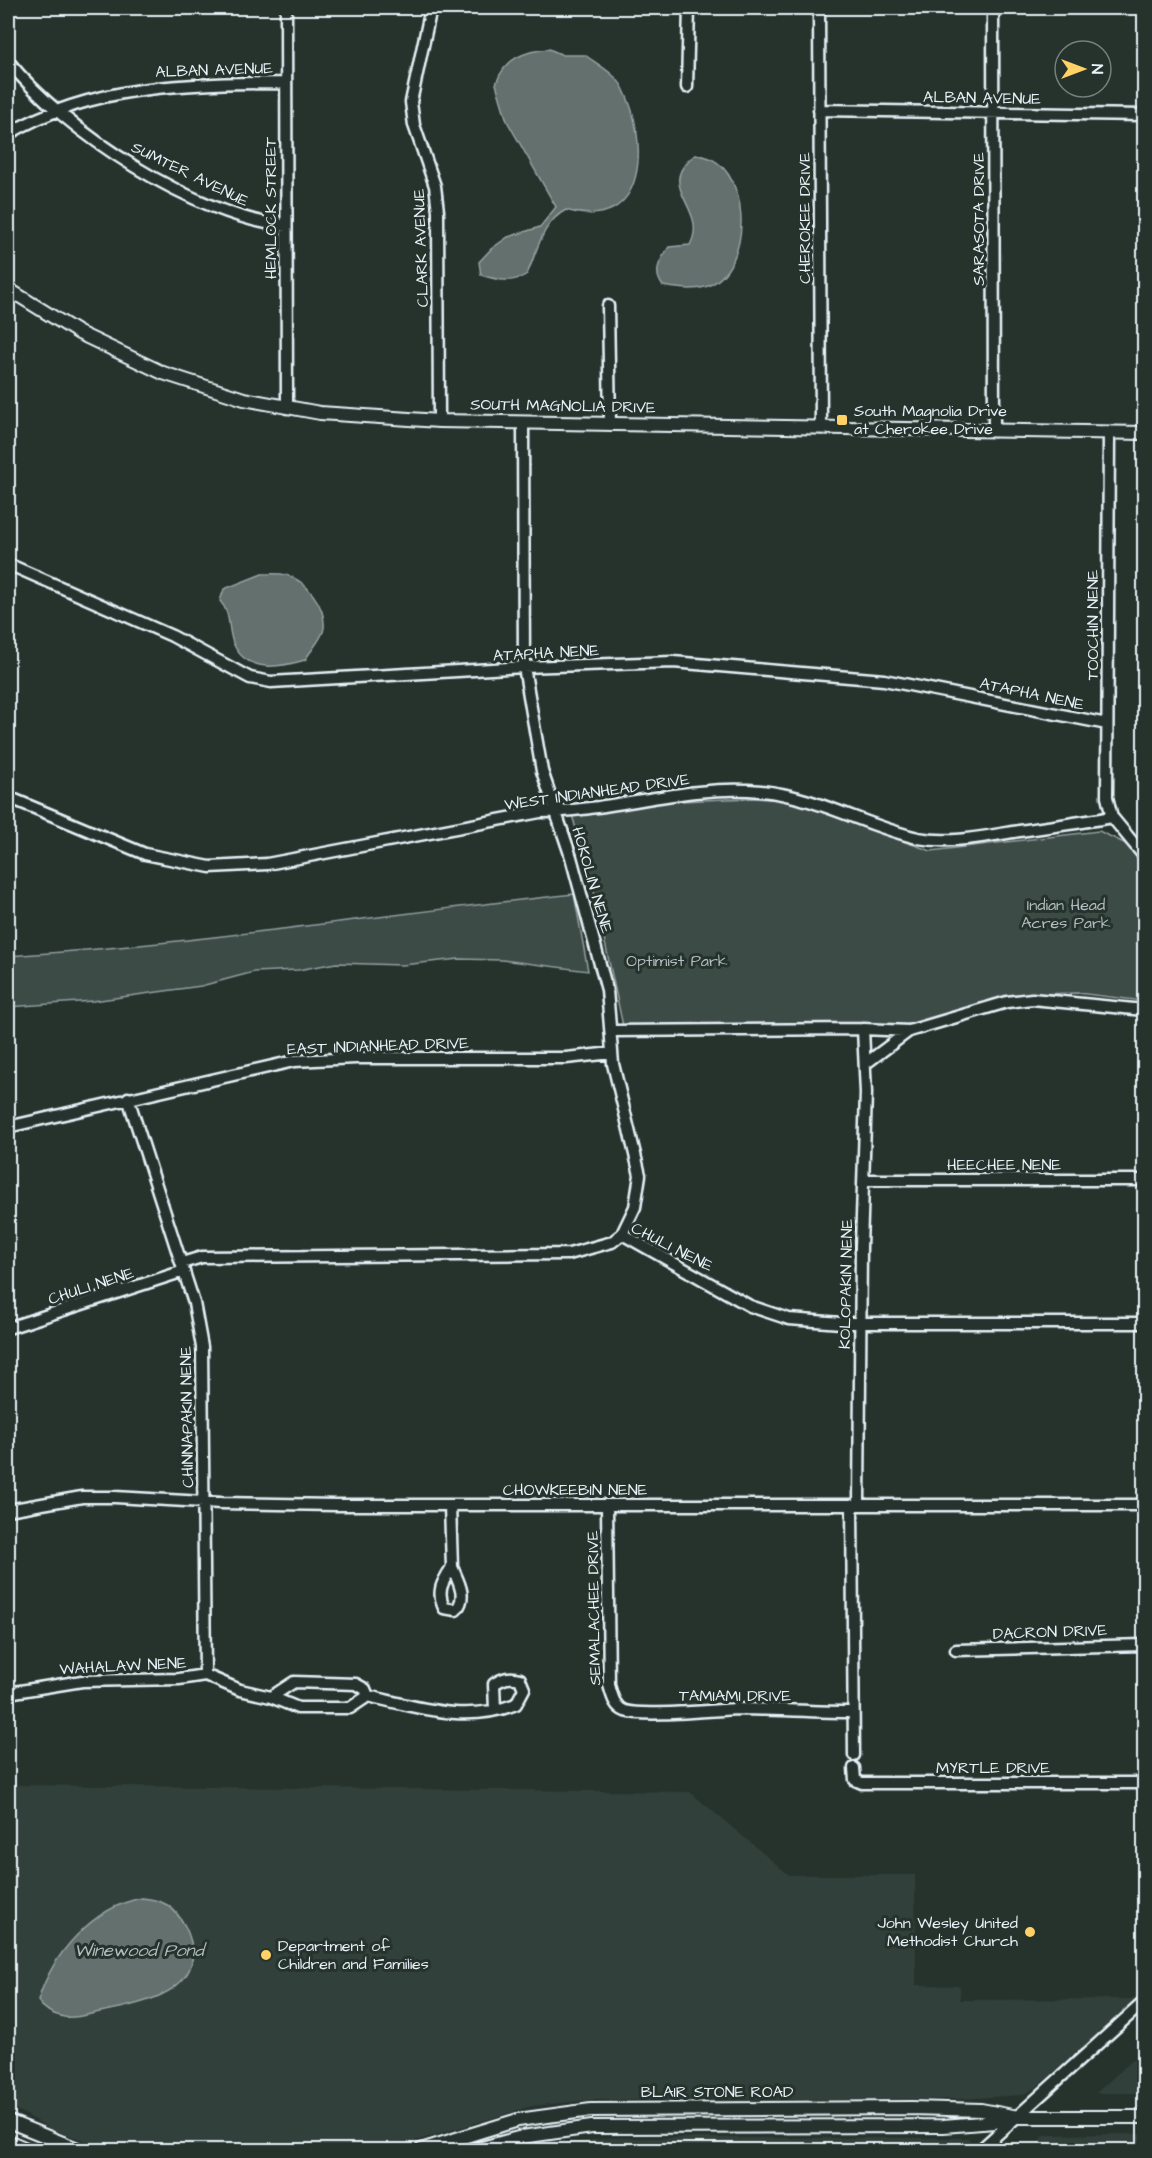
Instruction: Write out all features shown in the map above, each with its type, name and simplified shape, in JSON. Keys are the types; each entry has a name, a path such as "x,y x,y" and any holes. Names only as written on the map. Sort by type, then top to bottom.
{"main road":[{"name":"SOUTH MAGNOLIA DRIVE","path":"8,289 115,352 207,388 287,408 352,417 523,423 1144,433"},
{"path":"699,2109 699,2127"},
{"path":"830,2109 830,2127"},
{"path":"849,2109 849,2127"},
{"name":"BLAIR STONE ROAD","path":"421,2151 518,2120 591,2110 981,2110 1018,2117"},
{"name":"BLAIR STONE ROAD","path":"475,2151 522,2137 592,2127 971,2125 1018,2117 1144,2116"},
{"path":"518,2120 522,2137"},
{"path":"29,2151 8,2141 12,2123 80,2151"}],"street":[{"name":"HEMLOCK STREET","path":"286,8 287,408"},
{"name":"CLARK AVENUE","path":"431,8 411,102 414,125 435,186 438,211 439,421"},
{"path":"687,87 688,8"},
{"name":"CHEROKEE DRIVE","path":"819,8 821,428"},
{"name":"SARASOTA DRIVE","path":"993,8 994,431"},
{"name":"SUMTER AVENUE","path":"8,62 56,110 98,144 140,170 246,219 286,226"},
{"name":"ALBAN AVENUE","path":"8,135 56,110 149,87 195,83 286,83"},
{"name":"ALBAN AVENUE","path":"819,110 1144,115"},
{"path":"608,306 610,423"},
{"name":"HOKOLIN NENE","path":"523,423 524,667 542,771 571,857 607,990 612,1053 640,1175 635,1207 622,1234"},
{"name":"TOOCHIN NENE","path":"1109,433 1107,797 1112,817"},
{"name":"ATAPHA NENE","path":"8,564 172,636 250,678 271,682 312,682 339,677 454,673 524,667 673,662 859,676 1107,724"},
{"name":"WEST INDIANHEAD DRIVE","path":"8,797 146,854 210,867 267,864 540,812 591,808 656,796 760,791 783,794 917,837 944,840 1112,817"},
{"path":"1112,817 1144,856"},
{"path":"612,1031 863,1029 909,1031 1007,1002 1032,999 1144,1010"},
{"name":"KOLOPAKIN NENE","path":"854,1755 855,1505 864,1180 863,1029"},
{"path":"865,1064 909,1031"},
{"name":"EAST INDIANHEAD DRIVE","path":"8,1127 294,1061 356,1058 566,1058 612,1053"},
{"name":"CHINNAPAKIN NENE","path":"128,1098 194,1303 202,1347 205,1675"},
{"name":"HEECHEE NENE","path":"864,1180 1144,1180"},
{"name":"CHULI NENE","path":"8,1328 183,1267 202,1257 569,1254 612,1242 622,1234 750,1306 771,1314 812,1322 1144,1323"},
{"name":"CHOWKEEBIN NENE","path":"8,1510 82,1497 203,1502 450,1505 1144,1505"},
{"path":"450,1505 452,1567"},
{"name":"SEMALACHEE DRIVE","path":"607,1505 609,1685 612,1698 619,1707"},
{"name":"DACRON DRIVE","path":"956,1650 1144,1645"},
{"path":"205,1675 240,1690 271,1696 298,1708 350,1708 368,1696 454,1715 495,1710"},
{"name":"WAHALAW NENE","path":"8,1693 82,1681 179,1679 205,1675"},
{"path":"271,1696 294,1682 356,1684 365,1689 368,1696"},
{"name":"TAMIAMI DRIVE","path":"619,1707 627,1712 740,1709 853,1712"},
{"name":"MYRTLE DRIVE","path":"854,1768 855,1780 862,1783 1144,1783"},
{"path":"980,2151 1144,2002"}],"shaded area":[{"path":"8,1785 690,1792 789,1875 915,1875 916,1985 960,1986 960,2000 1141,1999 1035,2088 1022,2095 958,2099 590,2100 532,2106 402,2145 374,2150 113,2150 53,2130 8,2105"},
{"path":"1144,2050 1144,2093 1096,2093"},
{"path":"1144,2134 1144,2150 1033,2150 1044,2135"},
{"path":"611,2138 968,2138 973,2145 967,2150 514,2150"}],"green space":[{"name":"Indian Head Acres Park","path":"752,798 787,800 931,851 1099,831 1124,843 1144,861 1144,1001 1077,993 1032,994 1009,997 914,1026 623,1026 593,887 572,815 656,802"},
{"path":"574,894 588,971 502,960 459,959 402,965 336,963 298,970 254,972 201,986 93,1001 8,1007 8,956 150,944"}],"water":[{"path":"549,49 563,55 585,55 620,83 631,109 637,132 638,155 635,177 627,195 614,208 593,214 566,210 558,215 541,238 527,274 511,280 481,275 479,262 491,249 508,237 540,227 556,207 507,121 496,84 504,68 516,58 523,54"},
{"path":"695,155 714,161 728,174 737,193 741,216 740,239 733,260 722,277 700,288 684,289 663,286 658,276 658,266 663,257 669,247 690,245 694,232 693,220 680,188 679,177 683,167"},
{"path":"262,574 286,575 301,582 313,595 322,611 323,632 305,660 276,666 256,664 248,661 234,645 228,617 220,601 224,589"},
{"name":"Winewood Pond","path":"142,1898 168,1905 177,1913 185,1926 192,1947 191,1964 184,1978 158,1997 84,2016 64,2017 43,2007 38,2001 44,1983 64,1950 77,1935 107,1911"}],"place":[{"name":"South Magnolia Drive at Cherokee Drive","path":"842,420"},
{"name":"John Wesley United Methodist Church","path":"1030,1932"},
{"name":"Department of Children and Families","path":"266,1955"}],"park label":[{"name":"Optimist Park","path":"677,961"}]}
